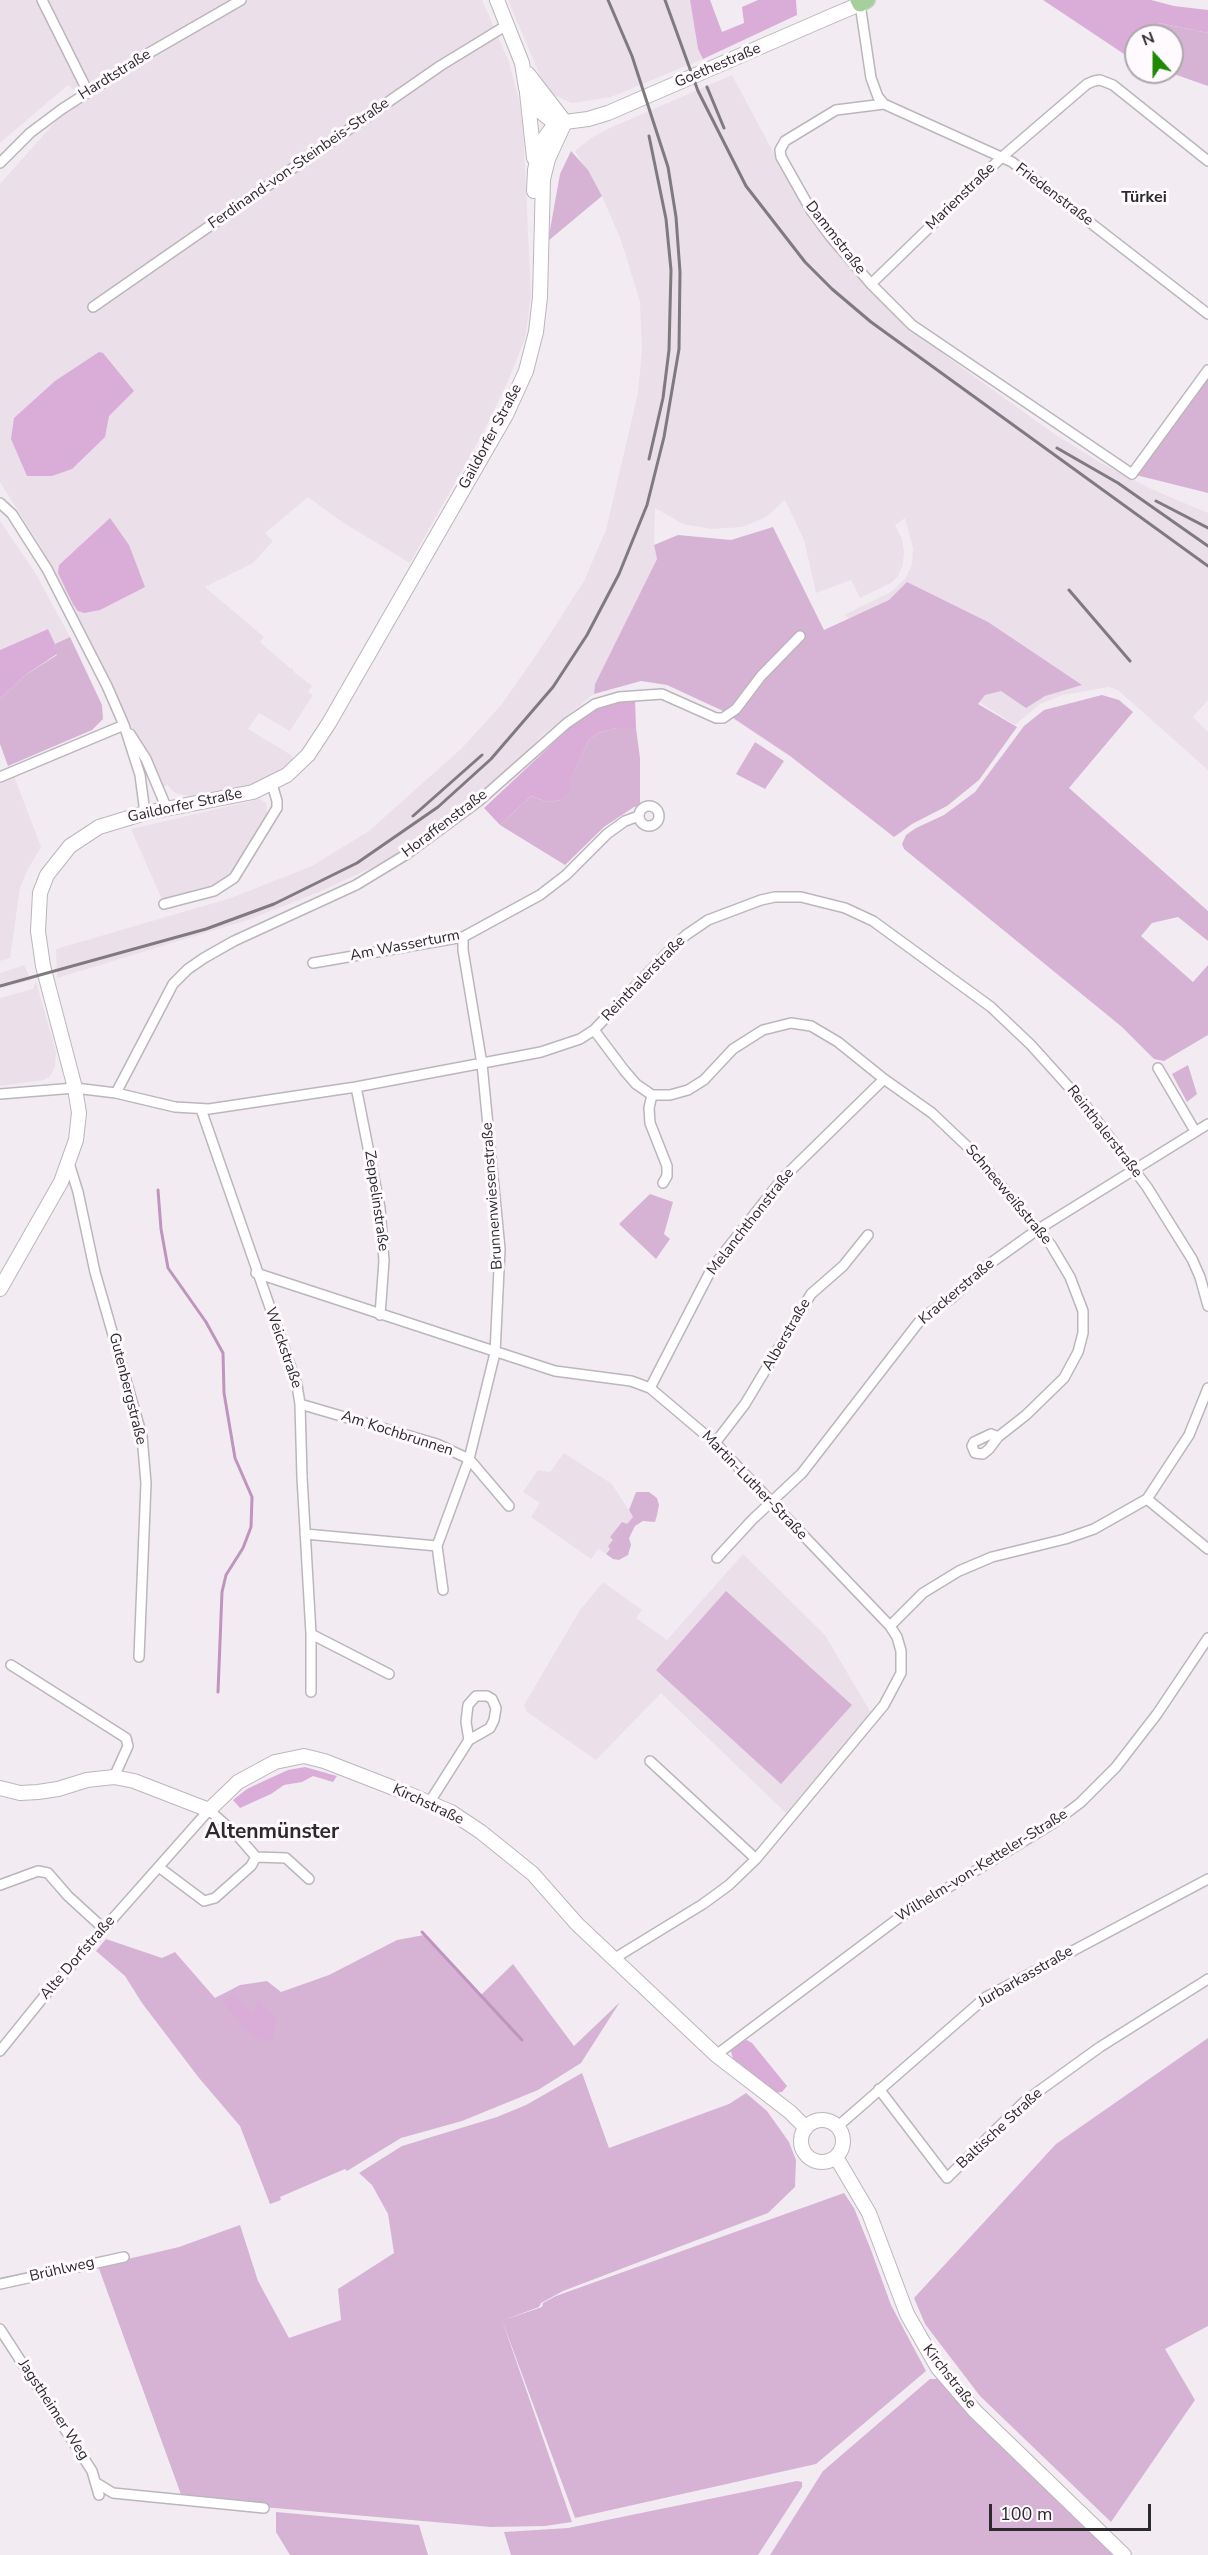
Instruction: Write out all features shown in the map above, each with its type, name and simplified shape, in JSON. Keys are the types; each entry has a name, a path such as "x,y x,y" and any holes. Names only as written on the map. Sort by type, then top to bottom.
{"main road":[{"path":"496,0 522,63 536,87 565,122"},
{"name":"Goethestraße","path":"565,122 588,119 608,112 862,1"},
{"name":"Gaildorfer Straße","path":"522,63 535,170 534,214 540,279"},
{"path":"526,88 542,112 551,120 565,122"},
{"name":"Gaildorfer Straße","path":"535,170 538,153 547,133 565,122"},
{"name":"Gaildorfer Straße","path":"0,1289 46,1211 69,1163 76,1140 79,1113 75,1088 43,966 38,931 40,893 47,875 85,835 111,823 145,813 232,797 272,784 298,766 329,723 506,415 532,352 538,318 543,179 548,159 565,122"},
{"name":"Kirchstraße","path":"209,1810 238,1782 275,1762 304,1756 324,1761 451,1812 481,1832 533,1874 577,1924 716,2055 790,2112 806,2128"},
{"path":"0,1788 20,1792 38,1792 58,1789 87,1780 114,1777 134,1780 209,1810"},
{"path":"819,2120 826,2120 837,2127 841,2132 843,2145 836,2157 823,2162 810,2158 802,2147 801,2140 806,2128 819,2120"},
{"name":"Kirchstraße","path":"836,2157 869,2213 907,2314 938,2368 975,2411 1124,2555"}],"street":[{"path":"42,0 88,92"},
{"name":"Hardtstraße","path":"0,163 30,133 88,92 241,0"},
{"path":"862,1 871,78 878,97 884,104"},
{"name":"Ferdinand-von-Steinbeis-Straße","path":"93,307 440,66 507,25"},
{"name":"Marienstraße","path":"871,284 1002,157 1087,84 1100,80 1113,85 1208,161"},
{"name":"Friedenstraße","path":"884,104 1002,157 1208,314"},
{"name":"Dammstraße","path":"884,104 836,110 784,141 780,150 781,157 812,212 871,284 912,324 1132,474 1208,370"},
{"path":"0,503 12,514 47,569 79,628 124,725 140,775 145,813"},
{"name":"Horaffenstraße","path":"116,1094 173,984 188,969 204,958 234,941 357,885 407,854 479,801 567,723 595,704 619,696 662,694 716,718 723,718 736,709 761,676 800,636"},
{"path":"0,777 124,725"},
{"path":"124,725 146,759 167,809"},
{"path":"164,904 214,891 234,878 274,816 277,801 272,784"},
{"name":"Am Wasserturm","path":"313,963 463,937 540,895 607,834 625,821 639,816"},
{"name":"Reinthalerstraße","path":"0,1094 75,1088 175,1107 201,1109 356,1087 560,1047 594,1030 674,946 708,920 734,909 775,897 801,897 845,908 873,921 991,1007 1031,1045 1086,1106 1134,1169 1192,1259 1208,1306"},
{"name":"Brunnenwiesenstraße","path":"443,1590 436,1546 469,1459 495,1353 500,1249 482,1064 463,950 463,937"},
{"name":"Schneeweißstraße","path":"652,1095 670,1095 688,1090 704,1080 747,1039 764,1030 791,1023 811,1026 838,1042 932,1113 971,1150 1000,1181 1051,1245 1078,1293 1083,1311 1083,1333 1078,1352 1064,1378 1034,1408 998,1437"},
{"path":"594,1030 636,1084 652,1095 649,1108 650,1123 667,1166 668,1176 663,1183"},
{"path":"1158,1068 1195,1131"},
{"name":"Melanchthonstraße","path":"650,1388 712,1268 783,1178 884,1079"},
{"name":"Zeppelinstraße","path":"356,1087 380,1208 384,1261 380,1315"},
{"name":"Weickstraße","path":"201,1109 256,1273 297,1384 300,1404 311,1634 311,1692"},
{"name":"Krackerstraße","path":"717,1558 802,1473 922,1318 952,1298 981,1270 1037,1230 1208,1124"},
{"name":"Gutenbergstraße","path":"69,1163 78,1192 95,1272 142,1436 146,1483 139,1657"},
{"name":"Alberstraße","path":"715,1443 766,1372 811,1294 843,1266 868,1235"},
{"name":"Martin-Luther-Straße","path":"256,1273 555,1371 631,1381 650,1388 715,1443 890,1626 901,1652 901,1673 884,1705 756,1859 729,1885 703,1904 615,1958"},
{"path":"890,1626 923,1593 958,1571 992,1557 1065,1539 1094,1529 1147,1500 1190,1435 1208,1388"},
{"name":"Am Kochbrunnen","path":"300,1404 437,1444 469,1459 509,1506"},
{"path":"1147,1500 1208,1549"},
{"path":"305,1534 436,1546"},
{"path":"311,1634 389,1674"},
{"name":"Wilhelm-von-Ketteler-Straße","path":"716,2055 900,1917 1052,1824 1080,1803 1116,1767 1157,1714 1208,1638"},
{"path":"11,1665 126,1738 128,1746 114,1777"},
{"path":"429,1803 469,1740 490,1728 494,1720 494,1703 487,1696 476,1696 468,1705 466,1722 469,1740"},
{"path":"650,1761 756,1859"},
{"path":"209,1810 237,1835 256,1857 286,1858 309,1879"},
{"name":"Alte Dorfstraße","path":"0,2051 46,1994 209,1810"},
{"path":"160,1868 204,1901 215,1898 251,1866 256,1857"},
{"path":"0,1885 38,1871 48,1873 68,1896 104,1929"},
{"name":"Jurbarkasstraße","path":"837,2127 986,1997 1208,1879"},
{"name":"Baltische Straße","path":"879,2089 947,2178 1025,2101 1100,2047 1208,1978"},
{"name":"Brühlweg","path":"0,2284 124,2256"},
{"name":"Jagstheimer Weg","path":"0,2329 49,2401 92,2471 99,2495"},
{"path":"95,2482 113,2493 264,2508"}],"shaded area":[{"path":"0,0 482,0 509,62 519,100 523,126 531,296 525,339 508,381 485,429 410,563 342,522 308,497 265,533 273,541 253,563 205,587 264,637 260,642 312,686 308,692 313,695 290,731 259,713 248,729 291,755 298,766 287,775 191,805 189,796 175,793 167,785 158,788 124,725 41,547 0,482 0,184 55,122 90,95 223,11 219,6 76,92 68,85 0,143"},
{"path":"508,0 690,0 698,49 703,59 611,97 572,103 547,92"},
{"path":"690,0 710,0 722,32 744,23 742,7 758,0 796,0 797,15 703,59 698,49"},
{"path":"1043,0 1151,0 1174,6 1208,10 1208,33 1184,28 1184,24 1124,24 1124,54"},
{"path":"1184,28 1208,33 1208,86 1184,78"},
{"path":"732,75 809,219 843,261 872,291 943,354 1053,433 1101,463 1149,488 1208,513 1208,700 1193,717 1208,732 1208,770 1118,690 1109,687 1063,695 1040,704 1015,725 844,615 891,592 905,579 912,565 913,548 905,518 895,525 902,539 904,552 903,564 898,576 891,583 860,598 851,580 816,593 804,540 785,500 766,517 742,527 711,529 683,524 655,508 654,545 657,559 595,684 594,694 540,737 520,761 470,803 390,859 319,892 248,920 57,978 56,949 231,898 312,866 369,831 462,748 502,704 584,581 606,530 638,393 642,350 640,302 621,240 602,196 575,151 591,138 610,128"},
{"path":"571,151 588,170 602,196 548,241 560,174"},
{"path":"99,352 103,353 134,391 109,416 105,437 72,469 52,476 27,476 11,439 14,418 55,381"},
{"path":"1208,370 1208,493 1132,474"},
{"path":"110,518 129,545 145,587 100,610 84,613 78,611 73,604 58,573 59,565"},
{"path":"0,521 36,574 70,637 55,644 48,629 0,650"},
{"path":"773,527 824,630 889,600 907,582 988,622 1082,685 1045,696 1026,708 1001,691 985,695 978,704 1017,727 979,780 947,806 912,824 894,837 790,756 721,710 667,685 641,681 594,694 595,684 657,559 654,545 678,535 731,540"},
{"path":"48,629 55,644 52,648 57,654 24,676 0,699 0,650"},
{"path":"70,637 102,705 103,719 92,730 8,766 0,744 0,699 24,676 57,655 51,648"},
{"path":"1102,695 1119,700 1133,712 1069,788 1208,911 1208,941 1178,917 1152,923 1141,936 1193,982 1208,965 1208,1035 1164,1061 1154,1059 1122,1027 904,849 902,844 906,835 944,815 975,792 1024,726 1044,710"},
{"path":"635,698 636,728 617,728 598,733 589,740 570,780 570,792 560,800 548,802 531,796 500,825 484,808 581,717 605,703"},
{"path":"617,728 636,728 640,758 640,806 634,807 604,827 565,865 500,825 531,796 548,802 560,800 589,740 598,733"},
{"path":"755,742 784,761 765,789 736,774"},
{"path":"14,776 41,847 20,888 10,958 0,961 0,782"},
{"path":"260,799 266,803 267,813 274,816 229,883 164,904 131,829"},
{"path":"24,965 31,980 0,988 0,973"},
{"path":"36,981 56,1052 55,1067 50,1076 44,1080 0,1086 0,998 33,989"},
{"path":"1188,1065 1197,1094 1187,1102 1172,1074"},
{"path":"650,1194 673,1202 664,1234 670,1239 656,1259 619,1224"},
{"path":"564,1453 612,1484 633,1517 627,1525 611,1537 614,1540 608,1546 610,1548 606,1554 598,1549 591,1559 531,1517 540,1503 523,1492 538,1470 550,1472"},
{"path":"636,1492 649,1492 657,1498 659,1505 655,1522 643,1521 635,1526 629,1538 631,1545 628,1555 619,1560 613,1559 606,1554 613,1540 610,1537 622,1522 627,1524 633,1517 629,1510"},
{"path":"743,1554 825,1635 871,1713 786,1813 661,1693 596,1760 527,1712 524,1705 580,1610 603,1582 642,1610 636,1618 667,1640"},
{"path":"726,1591 852,1705 781,1784 656,1670"},
{"path":"305,1767 337,1776 333,1782 313,1776 302,1782 284,1785 271,1794 240,1808 233,1800 247,1789 266,1780 288,1770"},
{"path":"424,1935 481,1995 513,1964 574,2046 620,2002 581,2063 538,2090 462,2121 401,2138 347,2171 345,2169 280,2197 281,2200 270,2204 240,2126 199,2078 142,2003 125,1976 96,1951 106,1939 162,1958 175,1952 215,1998 240,1985 267,1981 281,1992 329,1975 397,1940"},
{"path":"235,1995 253,2014 258,1999 277,2020 273,2037 270,2040 259,2039 248,2033 222,2001"},
{"path":"1208,2038 1208,2326 1165,2349 1195,2400 1111,2522 980,2396 925,2324 914,2298 1056,2144"},
{"path":"747,2040 752,2043 787,2086 782,2092 775,2093 733,2060 731,2051 738,2043"},
{"path":"582,2073 609,2148 729,2104 746,2093 767,2111 789,2142 796,2160 795,2187 768,2213 563,2291 541,2303 539,2307 504,2320 542,2307 543,2303 556,2296 844,2193 854,2208 891,2305 926,2371 816,2464 575,2518 502,2320 572,2522 545,2526 491,2527 183,2500 98,2266 179,2247 240,2225 258,2281 289,2338 341,2320 338,2289 394,2253 388,2214 372,2185 359,2173 402,2146 497,2117 526,2105"},
{"path":"930,2379 937,2379 1116,2555 770,2555 823,2471"},
{"path":"797,2481 802,2482 802,2487 758,2555 511,2555 504,2532 568,2528"},
{"path":"276,2512 419,2525 428,2555 290,2555 276,2532"}],"waterway":[{"path":"158,1190 161,1229 168,1268 206,1322 223,1353 224,1393 235,1458 252,1497 251,1527 243,1548 226,1575 222,1592 218,1692"},
{"path":"422,1932 522,2040"}],"railway":[{"path":"0,986 206,929 274,904 357,863 438,807 491,759 553,687 587,635 619,574 647,505 664,437 679,349 680,272 676,217 668,167 632,56 608,0"},
{"path":"665,0 698,91 746,186 805,262 832,289 871,322 1208,566"},
{"path":"707,87 724,128"},
{"path":"649,136 666,219 671,270 669,350 663,398 649,459"},
{"path":"1057,448 1118,483 1208,546"},
{"path":"1156,501 1208,528"},
{"path":"1069,590 1130,661"},
{"path":"413,816 482,755"}],"district":[{"name":"Türkei","path":"1144,198"},
{"name":"Altenmünster","path":"272,1833"}]}
